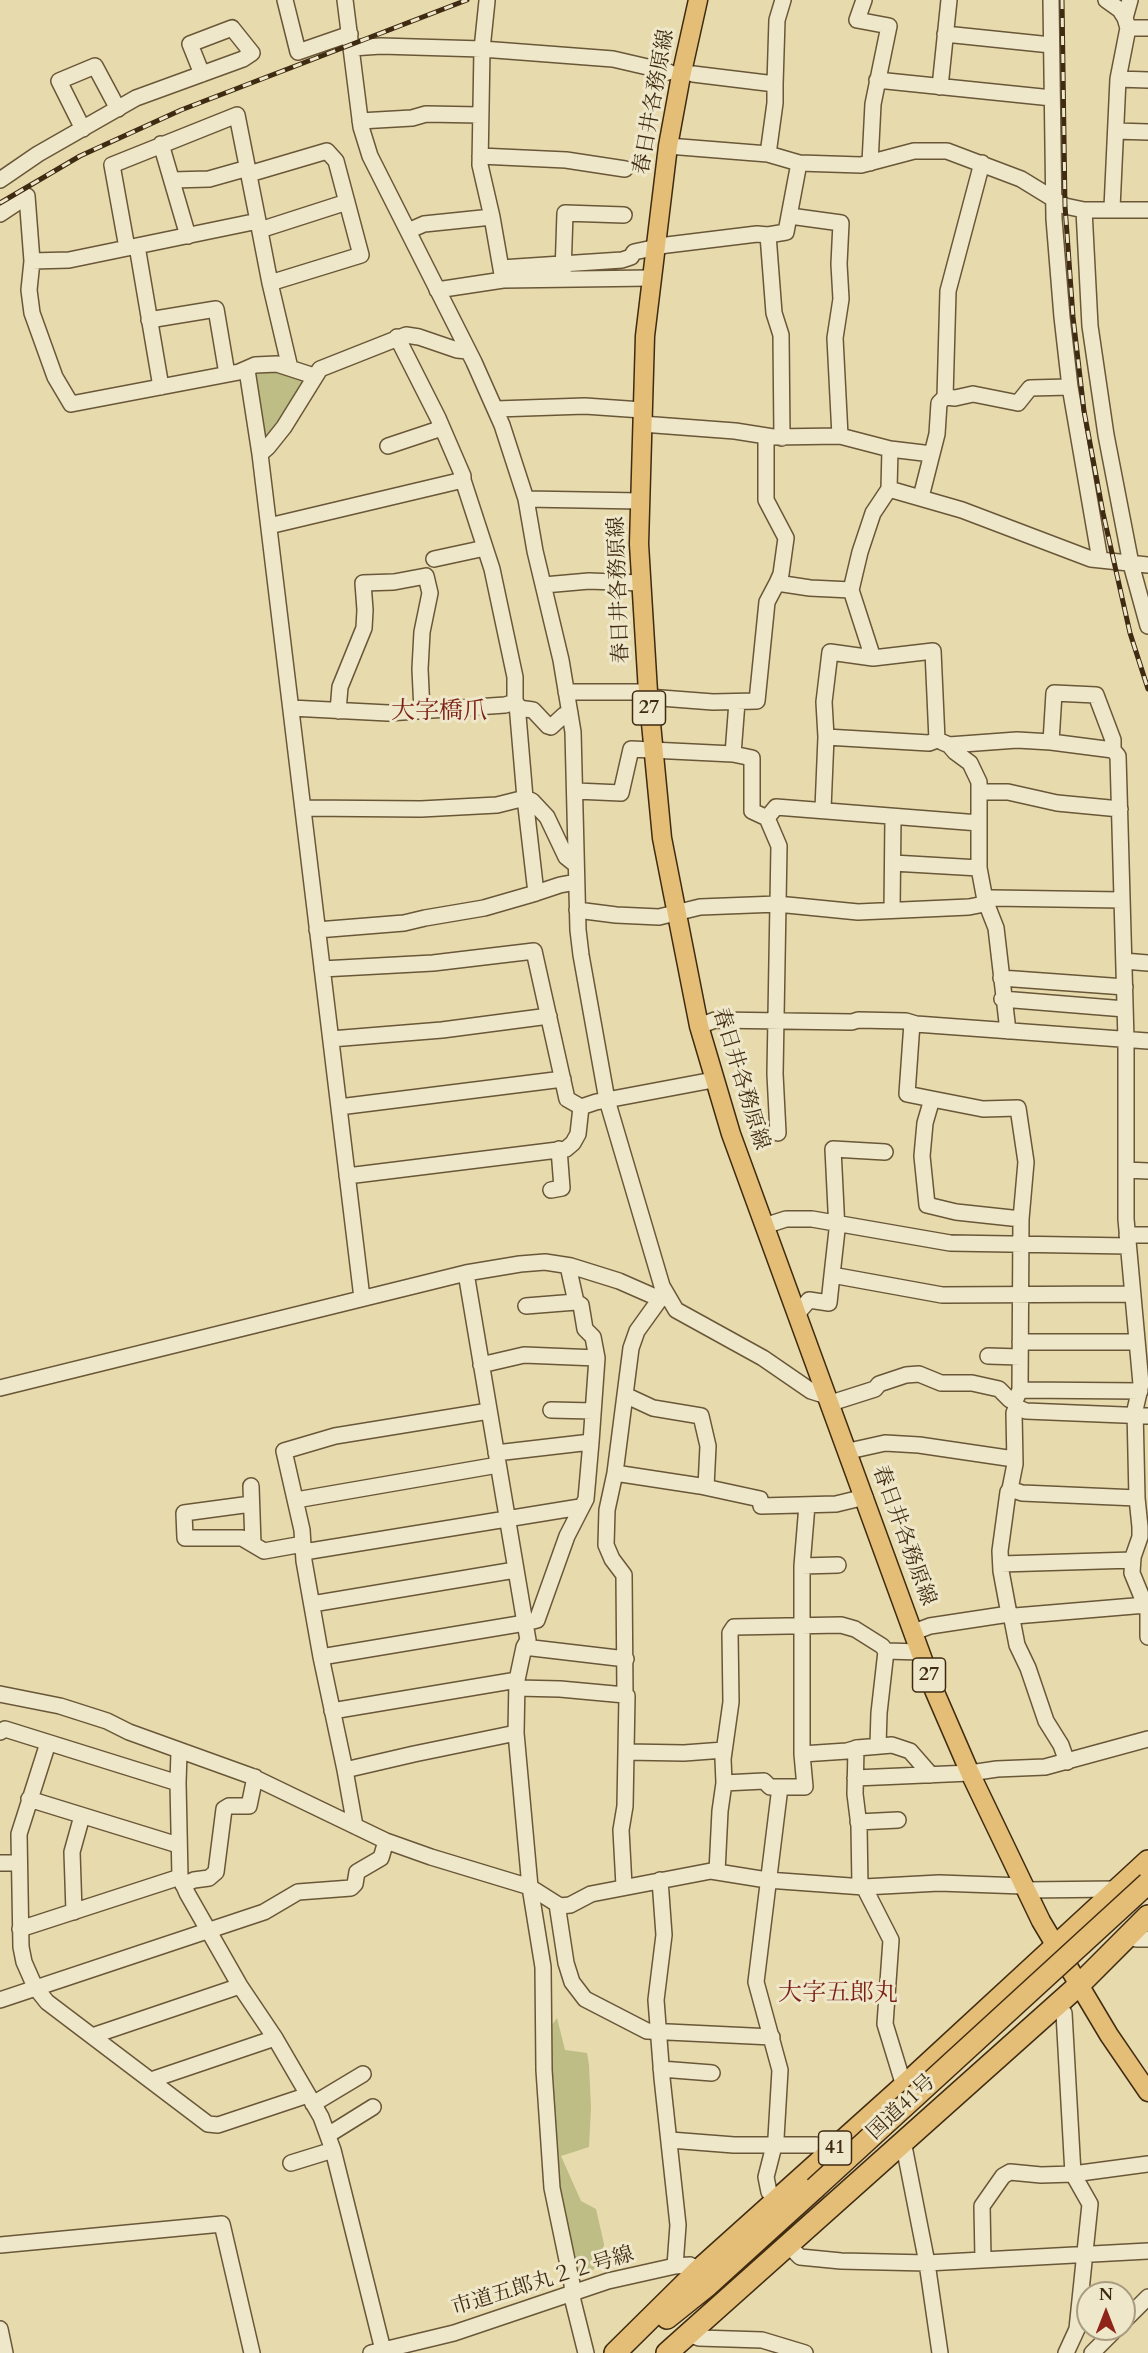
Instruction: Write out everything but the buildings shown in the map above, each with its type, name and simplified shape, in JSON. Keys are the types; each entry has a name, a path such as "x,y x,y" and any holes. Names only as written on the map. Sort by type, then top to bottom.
{"highway":[{"path":"1055,1944 1148,1861"},
{"name":"国道41号","path":"650,2353 1148,1883"},
{"name":"国道41号","path":"625,2353 819,2192 1148,1900"},
{"path":"667,2353 1079,1985 1139,1937 1148,1916"},
{"name":"41","path":"615,2353 699,2270 904,2086 1055,1944"}],"main road":[{"name":"春日井各務原線","path":"698,0 668,146 651,278 645,336 639,501 641,583 648,694 662,838 699,1026 713,1080 764,1226 866,1497 921,1652 970,1773 1024,1888 1055,1944 1109,2035 1148,2092"}],"street":[{"path":"285,0 298,52 351,41 381,46 482,49 613,60 669,72"},
{"path":"345,0 360,122 370,156 496,409 526,499 570,713 576,791 576,882 580,950 607,1100 664,1298"},
{"path":"768,154 775,103 777,20 783,0"},
{"path":"864,0 857,20 889,26 873,104 870,163"},
{"path":"940,87 949,0"},
{"path":"1051,0 1054,200 1062,317 1070,387 1100,560"},
{"path":"1106,0 1120,10 1127,23 1148,28"},
{"path":"1112,208 1118,79 1130,0"},
{"path":"487,1 482,49 480,165 502,274"},
{"path":"945,34 1051,45"},
{"path":"83,129 59,81 95,66 118,109"},
{"path":"0,180 38,154 136,99 202,74"},
{"path":"693,74 774,84"},
{"path":"1118,79 1148,80"},
{"path":"878,80 1052,98"},
{"path":"360,122 412,118 426,114 480,115"},
{"path":"161,387 149,320 112,165 237,115 270,283 290,368"},
{"path":"1116,131 1148,132"},
{"path":"161,144 188,236"},
{"path":"668,146 768,154 799,163 861,165 898,154 929,149 947,151 1021,179 1054,200 1084,210 1112,208 1148,210"},
{"path":"172,180 209,179 327,151 336,161 361,255 270,283"},
{"path":"480,156 566,160 625,169"},
{"path":"563,272 622,260 631,257 634,252 655,248 786,232 799,163"},
{"path":"921,497 937,434 939,403 945,397 948,291 982,163"},
{"path":"0,214 27,196 32,261 29,290 32,313 55,377 71,404 247,370 255,365 277,364 314,376"},
{"path":"32,261 69,260 188,236 259,225 346,202"},
{"path":"1084,210 1090,326 1106,435 1131,564 1148,626"},
{"path":"563,272 565,213 624,215"},
{"path":"790,216 841,223 839,264 841,299 835,338 840,436"},
{"path":"408,231 424,224 492,217"},
{"path":"768,235 774,313 781,335 782,438"},
{"path":"437,290 502,274 563,272 651,278"},
{"path":"149,320 216,309 227,374"},
{"path":"260,454 284,427 320,369 406,335 468,351"},
{"path":"397,338 442,428 463,477 492,569 514,677 536,893"},
{"path":"247,370 269,526 362,1298"},
{"path":"945,397 955,398 973,394 1018,403 1030,388 1070,387"},
{"path":"496,409 585,406 766,437 840,436 890,449 932,453"},
{"path":"388,446 442,428"},
{"path":"566,692 648,694 737,702 757,701 767,602 783,566 786,538 766,501 766,437"},
{"path":"873,658 852,590 860,552 873,513 889,489 890,449"},
{"path":"269,526 463,480"},
{"path":"889,489 921,497 982,518 1091,559 1148,565"},
{"path":"526,499 639,501"},
{"path":"434,559 485,548"},
{"path":"338,711 340,687 364,628 363,583 394,582 426,576 430,593 422,632 420,669 422,711"},
{"path":"544,585 589,581 641,583"},
{"path":"777,583 810,588 852,590"},
{"path":"823,809 826,737 824,702 830,652 873,658 933,651 943,742 975,770 979,782 979,868 986,900 996,928 1002,999 1008,1031"},
{"path":"1051,742 1054,693 1096,695 1113,741 1113,750 1118,756 1125,987 1128,1241 1142,1416 1142,1481 1137,1498 1140,1527 1132,1573 1146,1605 1148,1637"},
{"path":"733,754 737,702"},
{"path":"291,708 388,713 516,705 533,710 551,727 564,715 570,713"},
{"path":"826,737 929,743 1051,742 1113,750"},
{"path":"576,791 621,793 631,749 733,754 752,758 752,812 767,818 779,846 775,1074 778,1133"},
{"path":"980,792 1008,792 1058,804 1120,809"},
{"path":"303,808 421,809 497,805 525,798 532,801 547,817 566,857 576,866"},
{"path":"767,818 776,807 979,823"},
{"path":"892,910 893,817"},
{"path":"893,863 979,868"},
{"path":"317,930 404,923 484,908 576,882"},
{"path":"577,910 660,917 700,907 777,904 858,912 969,907 992,898 1122,900"},
{"path":"322,969 433,963 534,951 567,1099 581,1107 713,1080"},
{"path":"1124,961 1148,963"},
{"path":"1001,978 1125,987"},
{"path":"1002,999 1125,1009"},
{"path":"331,1039 442,1030 549,1016"},
{"path":"699,1026 715,1020 777,1022 852,1022 858,1020 1148,1041"},
{"path":"912,1023 907,1094 983,1108 1018,1108 1026,1162 1021,1219 1020,1349 1014,1413 1014,1459 1016,1464 1001,1534 1001,1564 1017,1646 1028,1668 1046,1721 1061,1745 1067,1762"},
{"path":"339,1107 562,1079"},
{"path":"932,1099 925,1123 922,1156 927,1205 956,1212 1021,1219"},
{"path":"347,1176 566,1149 578,1134 581,1107"},
{"path":"551,1190 562,1188 559,1149"},
{"path":"797,1314 809,1300 829,1303 837,1223 833,1149 885,1152"},
{"path":"1127,1170 1148,1171"},
{"path":"764,1226 776,1221 797,1218 950,1243 1128,1241 1148,1235"},
{"path":"0,1388 466,1273 545,1262 568,1266 619,1281 664,1298 676,1310 763,1358 812,1391 829,1399 875,1389 879,1384 906,1375 919,1374 941,1383 972,1383 999,1389 1010,1400 1140,1391"},
{"path":"321,1657 537,1620 567,1536 586,1499 588,1488 597,1358 593,1337 585,1329 580,1305 576,1302 568,1266"},
{"path":"466,1273 528,1640 524,1647 517,1684 516,1733 530,1887 543,1967 544,2070 552,2188 586,2353"},
{"path":"832,1275 942,1295 1133,1294"},
{"path":"624,1887 621,1830 625,1806 627,1696 625,1695 624,1575 612,1559 606,1545 607,1510 615,1473 633,1338 664,1298"},
{"path":"526,1306 576,1302"},
{"path":"988,1356 1020,1349 1137,1342"},
{"path":"481,1365 524,1355 597,1358"},
{"path":"625,1395 653,1408 701,1416 708,1446 706,1487"},
{"path":"1017,1399 1026,1411 1142,1416"},
{"path":"551,1410 593,1411"},
{"path":"355,1826 321,1657 296,1500 284,1451 335,1436 489,1411"},
{"path":"296,1500 591,1442"},
{"path":"849,1451 885,1443 919,1445 1014,1459"},
{"path":"615,1473 706,1487 760,1499 761,1506 836,1504 866,1497"},
{"path":"251,1486 253,1544"},
{"path":"1010,1489 1022,1493 1137,1498"},
{"path":"251,1504 184,1513 186,1538 242,1538 264,1551 304,1548 580,1507"},
{"path":"724,1783 764,1781 770,1787 805,1787 802,1754 802,1566 807,1505"},
{"path":"1001,1564 1133,1560"},
{"path":"802,1566 838,1565"},
{"path":"312,1604 515,1570"},
{"path":"914,1632 930,1626 1010,1614 1015,1616 1146,1605"},
{"path":"717,1872 724,1783 724,1750 731,1702 730,1634 734,1627 849,1627 882,1646 886,1651 878,1745"},
{"path":"524,1647 626,1659"},
{"path":"886,1651 921,1652"},
{"path":"332,1711 517,1684 625,1695"},
{"path":"0,1694 60,1706 107,1721 179,1752 255,1777 386,1840 431,1857 530,1887 560,1906 570,1905 591,1894 711,1871 767,1880 862,1887 939,1883 1024,1888 1117,1889"},
{"path":"0,1732 5,1729 178,1783"},
{"path":"345,1770 516,1733"},
{"path":"855,1778 1045,1767 1148,1739"},
{"path":"48,1743 19,1834 20,1929 24,1962 35,1987 47,2002 208,2124 218,2125 310,2100 363,2074"},
{"path":"802,1754 847,1751 878,1745 902,1747 910,1751 931,1775"},
{"path":"856,1749 855,1778 862,1887 891,1940 885,2024 904,2086"},
{"path":"626,1752 684,1753 724,1750"},
{"path":"179,1752 178,1845 181,1881 240,1986 275,2038 331,2142 378,2351"},
{"path":"20,1929 181,1881 209,1878 216,1872 224,1809 229,1806 249,1806 255,1777"},
{"path":"769,2192 766,2177 777,2128 780,2070 756,1982 780,1787"},
{"path":"29,1799 178,1845"},
{"path":"74,1912 72,1852 82,1816"},
{"path":"858,1822 898,1820"},
{"path":"0,2000 264,1912 298,1892 351,1888 355,1884 357,1872 381,1858 386,1840"},
{"path":"0,1863 19,1863"},
{"path":"660,1880 664,1935 656,2000 678,2225 675,2266"},
{"path":"557,1904 566,1963 578,1991 585,1999 647,2031 772,2037"},
{"path":"92,2036 240,1986"},
{"path":"1064,2013 1073,2174 1090,2204 1077,2329 1066,2353"},
{"path":"151,2080 275,2038"},
{"path":"661,2069 712,2073"},
{"path":"291,2163 331,2142 373,2107"},
{"path":"670,2140 773,2146 816,2145 828,2153"},
{"path":"903,2141 927,2263 940,2353"},
{"path":"983,2259 982,2206 1003,2176 1010,2172 1041,2175 1073,2174 1148,2164"},
{"path":"0,2245 222,2224 252,2353"},
{"path":"796,2253 800,2257 841,2261 927,2263 1148,2251"},
{"name":"市道五郎丸２２号線","path":"378,2351 435,2338 608,2281 675,2266 690,2265 699,2270"},
{"path":"1136,2309 1148,2297"},
{"path":"0,2329 5,2353"},
{"path":"687,2334 699,2338 762,2340 805,2353"},
{"path":"1092,2353 1104,2341"}],"green space":[{"path":"276,367 304,380 279,424 264,440 251,375 258,369"},
{"path":"557,2018 565,2050 587,2053 589,2065 591,2108 589,2147 561,2156 581,2201 596,2209 604,2244 602,2263 587,2274 575,2275 557,2188 549,2029"}],"railway":[{"path":"0,203 80,156 181,110 467,0"},
{"path":"1062,0 1065,206 1073,317 1084,411 1103,513 1130,633 1148,689"}],"district":[{"name":"大字橋爪","path":"439,712"},
{"name":"大字五郎丸","path":"838,1994"}]}
